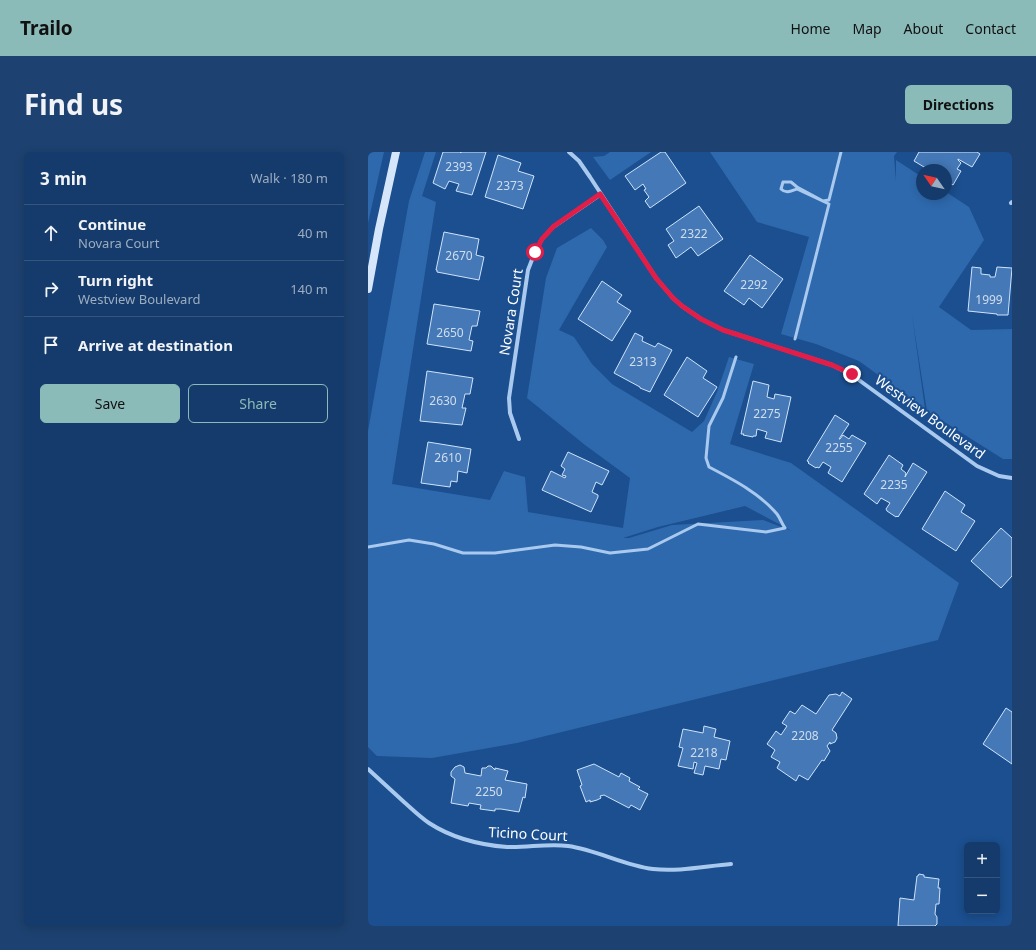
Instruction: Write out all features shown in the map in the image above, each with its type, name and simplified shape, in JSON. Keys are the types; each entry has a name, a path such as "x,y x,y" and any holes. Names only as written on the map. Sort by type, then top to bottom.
{"street":[{"path":"368,289 380,222 396,152"},
{"name":"Westview Boulevard","path":"569,152 579,161 656,278 673,298 688,310 701,319 723,330 832,365 852,374 976,466 998,476 1012,478"},
{"name":"Novara Court","path":"519,439 510,413 509,398 528,270 542,239 554,226 600,194"},
{"name":"Ticino Court","path":"368,769 429,823 450,834 470,840 495,846 510,847 554,844 567,846 652,869 673,870 731,864"}],"lane":[{"path":"795,339 829,204 797,188 789,192 784,191 782,189 783,182 792,182 797,187 823,201 829,200 841,152"},
{"path":"368,547 409,540 434,544 463,553 495,553 555,545 581,547 610,553 648,549 698,524 766,532 785,528 777,515 757,497 737,481 709,467 706,458 706,445 709,426 723,398 736,357"}],"shaded area":[{"path":"368,152 384,152 368,223"},
{"path":"425,152 436,152 422,196 436,202 392,484 490,500 504,471 525,477 528,512 623,528 630,478 585,445 527,398 546,278 557,248 591,228 603,240 607,247 559,330 574,337 592,364 612,384 692,432 704,421 717,392 729,357 754,364 730,444 791,463 959,583 938,640 517,743 432,758 377,756 368,747 368,431 409,201","holes":["745,506 792,531 763,520 672,525 629,538 623,538 658,527"]},
{"path":"610,152 651,152 610,180 593,157 604,156"},
{"path":"710,152 897,152 894,156 896,181 896,160 916,173 916,200 952,200 952,196 969,207 984,240 939,307 971,330 1012,329 1012,459 1003,459 927,411 912,315 925,409 859,361 816,344 781,334 809,237 757,222"}],"building":[{"path":"443,152 486,152 472,195 456,191 459,184 449,181 445,189 433,183"},
{"path":"661,152 665,152 686,183 650,208 645,201 649,197 644,190 646,189 643,184 635,190 625,176"},
{"path":"919,152 977,152 980,154 972,167 958,159 961,163 957,169 961,171 953,185 952,164 919,164 914,161"},
{"path":"498,155 521,163 518,171 534,176 523,209 485,197"},
{"path":"699,206 723,239 698,256 691,247 676,258 668,245 674,241 666,229"},
{"path":"444,232 479,239 476,255 484,257 479,280 437,272 436,270"},
{"path":"750,255 783,279 762,308 749,298 744,305 724,291"},
{"path":"972,267 981,268 981,274 990,275 990,277 995,277 997,267 1012,268 1008,315 968,311"},
{"path":"602,281 622,295 617,302 631,311 612,341 578,319"},
{"path":"434,304 480,311 477,326 472,326 469,340 473,341 471,351 427,344"},
{"path":"635,333 643,337 642,341 655,347 658,343 672,350 650,392 614,373"},
{"path":"687,357 707,371 703,378 717,387 698,417 664,395"},
{"path":"427,371 473,378 470,394 465,394 462,408 466,408 462,425 420,421"},
{"path":"753,381 769,385 767,397 774,399 775,394 791,397 781,442 765,438 767,432 757,429 756,436 753,437 741,434"},
{"path":"835,415 849,424 839,439 843,435 849,439 852,435 866,443 842,482 828,473 831,467 823,462 819,468 816,468 807,461"},
{"path":"428,442 471,449 467,473 458,471 457,482 451,481 450,487 421,483"},
{"path":"568,452 609,471 602,485 596,482 592,492 598,495 598,497 591,512 542,490 551,471 565,478 566,476 562,475 565,469 561,466"},
{"path":"889,455 903,465 901,469 906,473 905,477 913,463 927,472 898,517 887,511 886,509 890,503 881,498 877,504 864,494"},
{"path":"945,491 965,505 961,512 975,521 956,551 922,529"},
{"path":"1001,528 1012,538 1012,576 1001,588 971,561"},
{"path":"842,692 852,699 832,730 836,733 837,738 835,742 830,744 830,742 827,746 830,751 824,761 822,760 808,780 799,775 796,781 777,768 780,762 771,757 775,750 767,744 776,731 781,735 787,726 782,723 790,711 795,714 802,705 816,714 829,695 836,694 840,696"},
{"path":"1006,708 1012,712 1012,764 983,744"},
{"path":"704,726 716,729 714,737 730,741 726,760 721,759 719,769 705,766 703,775 694,773 697,763 694,762 693,769 678,766 683,748 679,747 683,729 703,733"},
{"path":"594,764 619,777 621,773 630,778 629,781 640,787 638,789 648,794 640,810 631,805 629,808 604,795 600,796 601,798 597,800 590,802 590,800 586,802 580,786 582,785 577,770"},
{"path":"460,765 464,767 465,773 481,776 482,768 491,766 495,770 495,768 508,771 505,780 527,784 525,798 523,797 519,812 501,809 495,809 495,811 480,809 481,805 469,803 468,806 451,803 455,779 451,776 451,772 455,767"},
{"path":"919,874 924,875 924,877 939,879 939,904 936,904 935,914 937,917 937,924 935,926 898,926 900,898 914,900 917,876"}],"route":[{"path":"535,252 542,239 554,226 600,194 656,278 682,306 701,319 723,330 832,365 852,374"}]}
